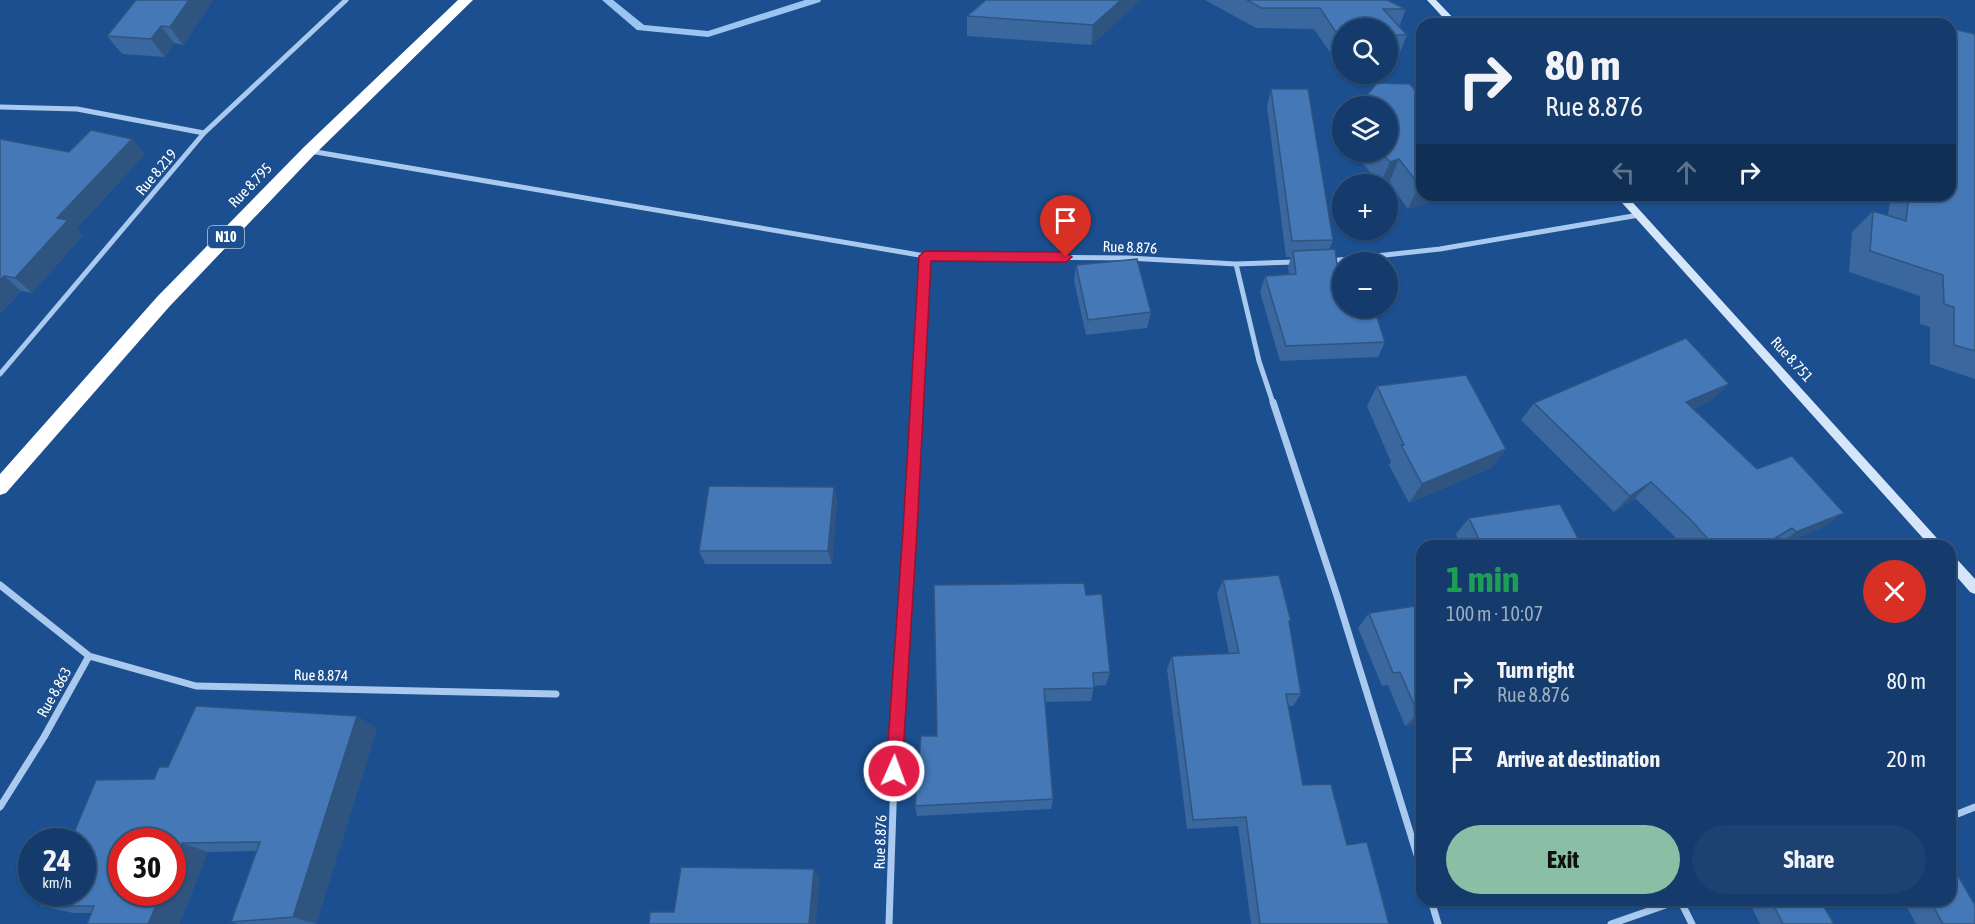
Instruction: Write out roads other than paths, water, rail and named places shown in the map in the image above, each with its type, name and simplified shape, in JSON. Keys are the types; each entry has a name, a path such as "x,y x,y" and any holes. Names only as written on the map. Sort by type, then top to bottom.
{"highway":[{"name":"Rue 8.795","path":"0,487 163,302 309,151 466,0"}],"main road":[{"path":"1431,0 1449,18"},
{"name":"Rue 8.751","path":"1626,201 1933,540"},
{"path":"1956,567 1975,588"}],"street":[{"name":"Rue 8.219","path":"0,374 204,133 346,0"},
{"path":"0,106 77,109 204,133"},
{"path":"309,151 925,256"},
{"path":"1327,261 1440,249 1639,215"},
{"name":"Rue 8.876","path":"889,924 895,749 925,256 1128,258 1236,264 1304,262"},
{"path":"1236,264 1259,360 1337,596 1416,852"},
{"name":"Rue 8.863","path":"0,585 89,656 44,737 0,807"},
{"name":"Rue 8.874","path":"89,656 196,686 556,694"},
{"path":"1956,815 1975,807"},
{"path":"1433,906 1438,924"},
{"path":"1611,924 1663,906"},
{"path":"1683,906 1692,924"}],"waterway":[{"path":"607,0 641,28 708,34 816,0"}]}
